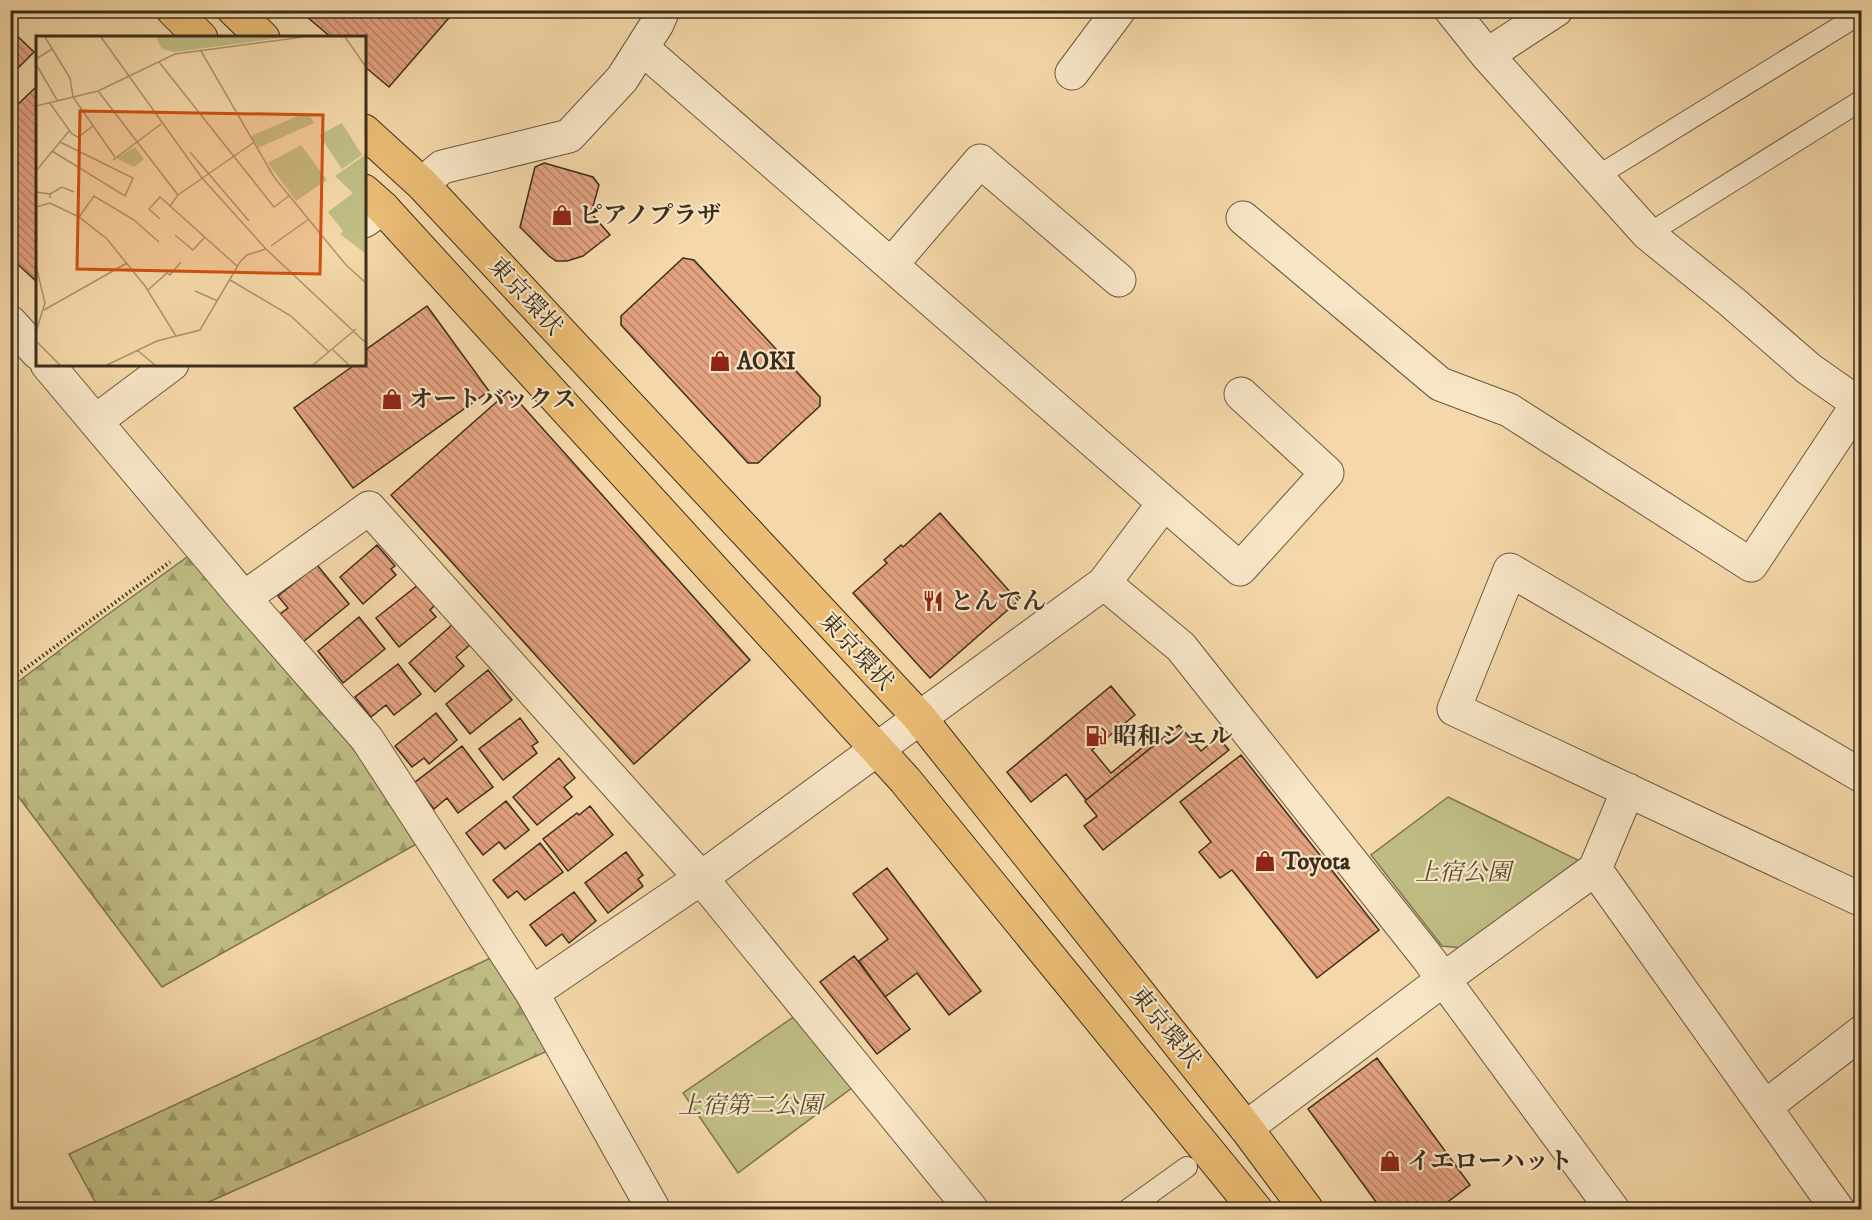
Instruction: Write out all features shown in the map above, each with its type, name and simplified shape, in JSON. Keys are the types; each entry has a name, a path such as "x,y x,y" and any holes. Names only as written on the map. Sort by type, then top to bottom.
{"highway":[{"path":"173,10 199,36"},
{"path":"234,10 262,36"},
{"name":"東京環状","path":"366,133 422,184 919,717 1246,1128 1307,1209"},
{"name":"東京環状","path":"371,207 905,780 1256,1209"}],"street":[{"path":"422,184 442,167 569,136 622,79 657,24 663,10"},
{"path":"1072,73 1119,10"},
{"path":"1243,218 1440,384 1509,410 1751,565 1860,405 1809,369 1732,302 1647,234 1487,55 1451,10"},
{"path":"1487,55 1556,10"},
{"path":"642,48 1240,569 1327,473 1241,394"},
{"path":"891,265 980,161 1119,280"},
{"path":"10,322 36,351"},
{"path":"49,366 244,598 367,739 532,993 654,1209"},
{"path":"96,421 169,366"},
{"path":"532,993 701,878 1104,583 1164,503"},
{"path":"244,598 369,508 701,878 972,1209"},
{"path":"1862,776 1510,570 1454,709 1862,900"},
{"path":"1104,583 1181,647 1444,979 1613,1209"},
{"path":"1246,1128 1594,870 1628,790"},
{"path":"1594,870 1838,1209"},
{"path":"1765,1107 1862,1032"}],"lane":[{"path":"1596,177 1862,13"},
{"path":"1647,234 1862,100"},
{"path":"1127,1209 1187,1167"}],"path":[{"path":"10,680 197,542"}],"green space":[{"path":"194,552 359,751 420,842 162,987 11,787 11,687"},
{"name":"上宿公園","path":"1448,797 1582,862 1461,948 1442,946 1371,855"},
{"path":"495,956 552,1049 193,1209 99,1209 69,1154"},
{"name":"上宿第二公園","path":"795,1016 853,1087 738,1173 683,1093"}],"building":[{"path":"455,10 389,87 366,68 366,36 330,36 300,11"},
{"path":"10,29 34,52 10,76"},
{"path":"36,87 36,281 10,257 10,112"},
{"path":"544,163 593,177 599,185 591,213 610,235 583,256 567,261 556,261 520,227 535,167"},
{"name":"AOKI","path":"683,258 694,260 820,397 820,406 758,463 748,463 621,325 621,316"},
{"name":"オートバックス","path":"427,306 489,391 353,488 294,408 353,366 366,366 366,350"},
{"path":"509,391 750,660 634,764 391,495"},
{"path":"940,513 1018,601 930,678 853,593 887,563 884,560 901,545 903,547"},
{"path":"377,545 395,566 391,569 396,575 363,604 340,577"},
{"path":"317,565 349,604 303,642 280,614 288,608 278,596"},
{"path":"418,585 435,605 430,610 436,617 399,647 376,618"},
{"path":"359,617 385,649 343,683 318,651"},
{"path":"453,624 471,644 456,657 464,666 435,692 409,663"},
{"path":"398,664 421,694 394,715 386,705 371,717 355,697"},
{"path":"488,670 512,700 470,734 446,704"},
{"path":"1111,686 1135,715 1092,750 1111,773 1154,738 1157,743 1086,800 1066,774 1031,802 1007,772"},
{"path":"436,713 457,740 429,764 424,758 412,767 395,746"},
{"path":"520,718 538,742 532,746 537,753 503,780 479,749"},
{"path":"1179,725 1201,751 1218,737 1229,750 1103,850 1084,826 1097,816 1085,801"},
{"path":"462,746 493,787 458,813 447,798 434,809 414,783"},
{"name":"Toyota","path":"1241,755 1379,930 1317,978 1232,870 1220,878 1199,852 1211,842 1180,802"},
{"path":"559,758 575,778 564,787 572,797 537,825 513,797"},
{"path":"506,801 529,830 505,849 499,842 483,855 466,833"},
{"path":"590,806 613,835 568,871 543,839"},
{"path":"540,843 563,872 525,900 517,891 508,898 493,880"},
{"path":"626,852 643,875 638,879 643,886 608,913 585,883"},
{"path":"887,868 981,991 949,1015 917,973 885,997 859,961 888,939 853,894"},
{"path":"574,892 596,921 569,943 562,934 546,946 530,925"},
{"path":"854,956 910,1029 877,1054 820,982"},
{"path":"1377,1058 1470,1185 1437,1210 1382,1210 1308,1109"}],"place":[{"name":"ピアノプラザ","path":"562,215"},
{"name":"AOKI","path":"720,361"},
{"name":"オートバックス","path":"392,399"},
{"name":"とんでん","path":"933,601"},
{"name":"昭和シェル","path":"1096,736"},
{"name":"Toyota","path":"1265,861"},
{"name":"イエローハット","path":"1390,1161"}]}
